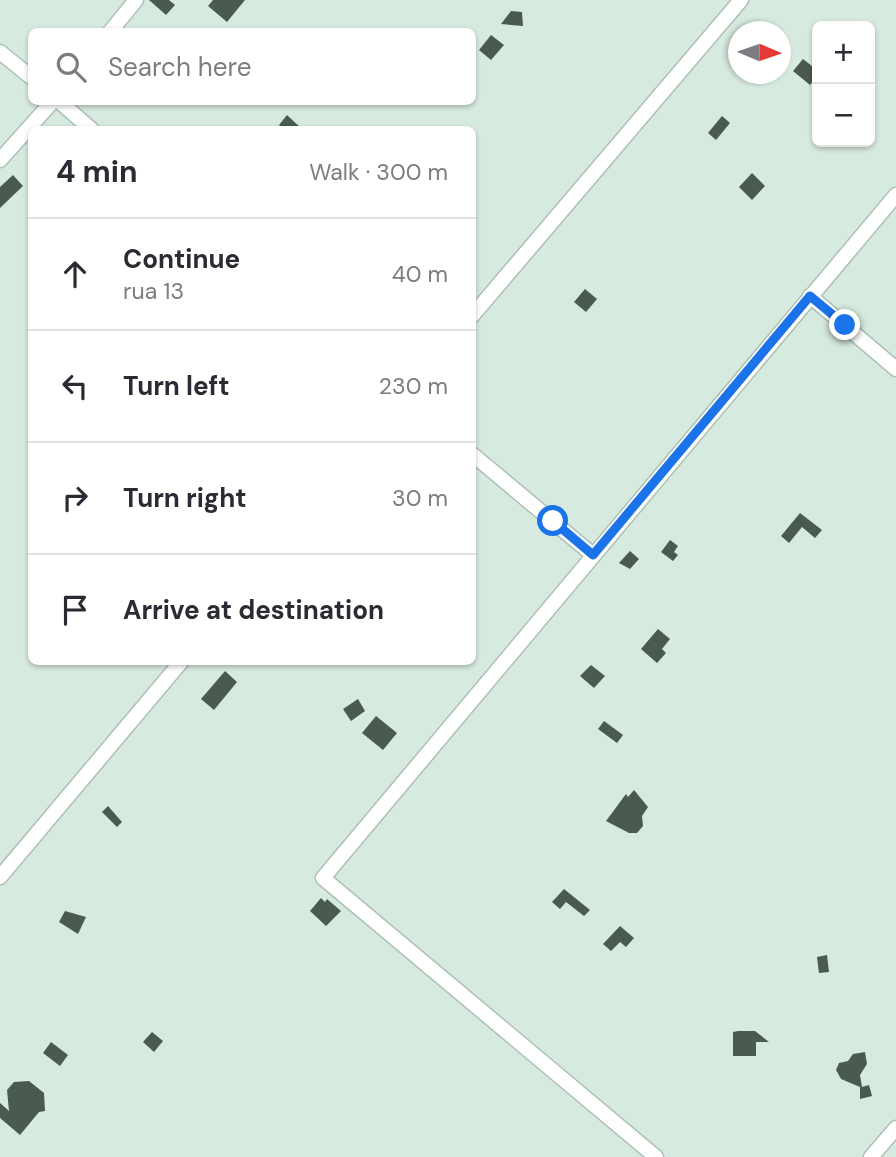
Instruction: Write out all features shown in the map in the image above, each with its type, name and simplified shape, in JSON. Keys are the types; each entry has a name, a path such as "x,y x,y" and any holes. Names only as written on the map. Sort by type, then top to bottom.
{"street":[{"path":"113,28 136,0"},
{"path":"476,311 740,0"},
{"path":"0,52 28,75"},
{"path":"30,126 49,105"},
{"path":"63,105 87,126"},
{"path":"0,160 28,129"},
{"path":"656,1157 323,878 896,195"},
{"path":"810,296 896,369"},
{"path":"476,457 593,555"},
{"path":"0,877 178,665"},
{"path":"872,1157 896,1128"}],"building":[{"path":"149,0 169,0 175,5 166,15"},
{"path":"213,0 245,0 227,22 208,6"},
{"path":"511,11 522,12 523,26 501,24"},
{"path":"491,35 504,45 491,60 479,50"},
{"path":"803,59 812,66 812,82 810,85 793,71"},
{"path":"287,115 299,126 280,126"},
{"path":"722,116 730,123 716,140 708,133"},
{"path":"752,173 765,186 752,200 739,187"},
{"path":"13,175 23,186 0,208 0,187"},
{"path":"585,289 597,299 586,312 574,302"},
{"path":"800,513 822,530 815,538 802,527 789,543 781,536"},
{"path":"670,540 678,546 674,552 678,555 673,561 661,552"},
{"path":"630,551 639,559 630,569 619,563"},
{"path":"658,629 670,639 662,649 666,653 657,663 641,649"},
{"path":"591,665 605,676 594,688 580,676"},
{"path":"225,671 237,682 214,710 201,699"},
{"path":"358,699 365,711 351,721 343,709"},
{"path":"376,716 397,733 383,750 362,733"},
{"path":"604,721 623,735 617,743 598,729"},
{"path":"634,790 648,807 642,816 643,826 637,833 629,833 606,821 626,794 628,797"},
{"path":"108,806 122,822 117,827 102,812"},
{"path":"564,889 590,910 584,916 566,902 560,909 552,902"},
{"path":"321,898 325,902 327,899 341,911 326,926 310,911"},
{"path":"65,911 86,917 78,934 59,922"},
{"path":"620,926 634,938 626,947 620,942 611,951 603,944"},
{"path":"827,955 829,972 819,973 817,957"},
{"path":"755,1031 769,1042 756,1042 756,1056 733,1056 733,1032"},
{"path":"152,1032 163,1041 154,1052 143,1042"},
{"path":"51,1042 68,1055 60,1066 43,1053"},
{"path":"865,1052 867,1064 860,1075 862,1087 869,1085 872,1096 860,1099 860,1087 841,1079 836,1070 839,1063 848,1061 853,1054"},
{"path":"29,1081 44,1093 45,1111 39,1112 20,1135 0,1118 0,1103 9,1111 7,1090 14,1082"}],"route":[{"path":"553,521 593,555 810,296 845,325"}]}
